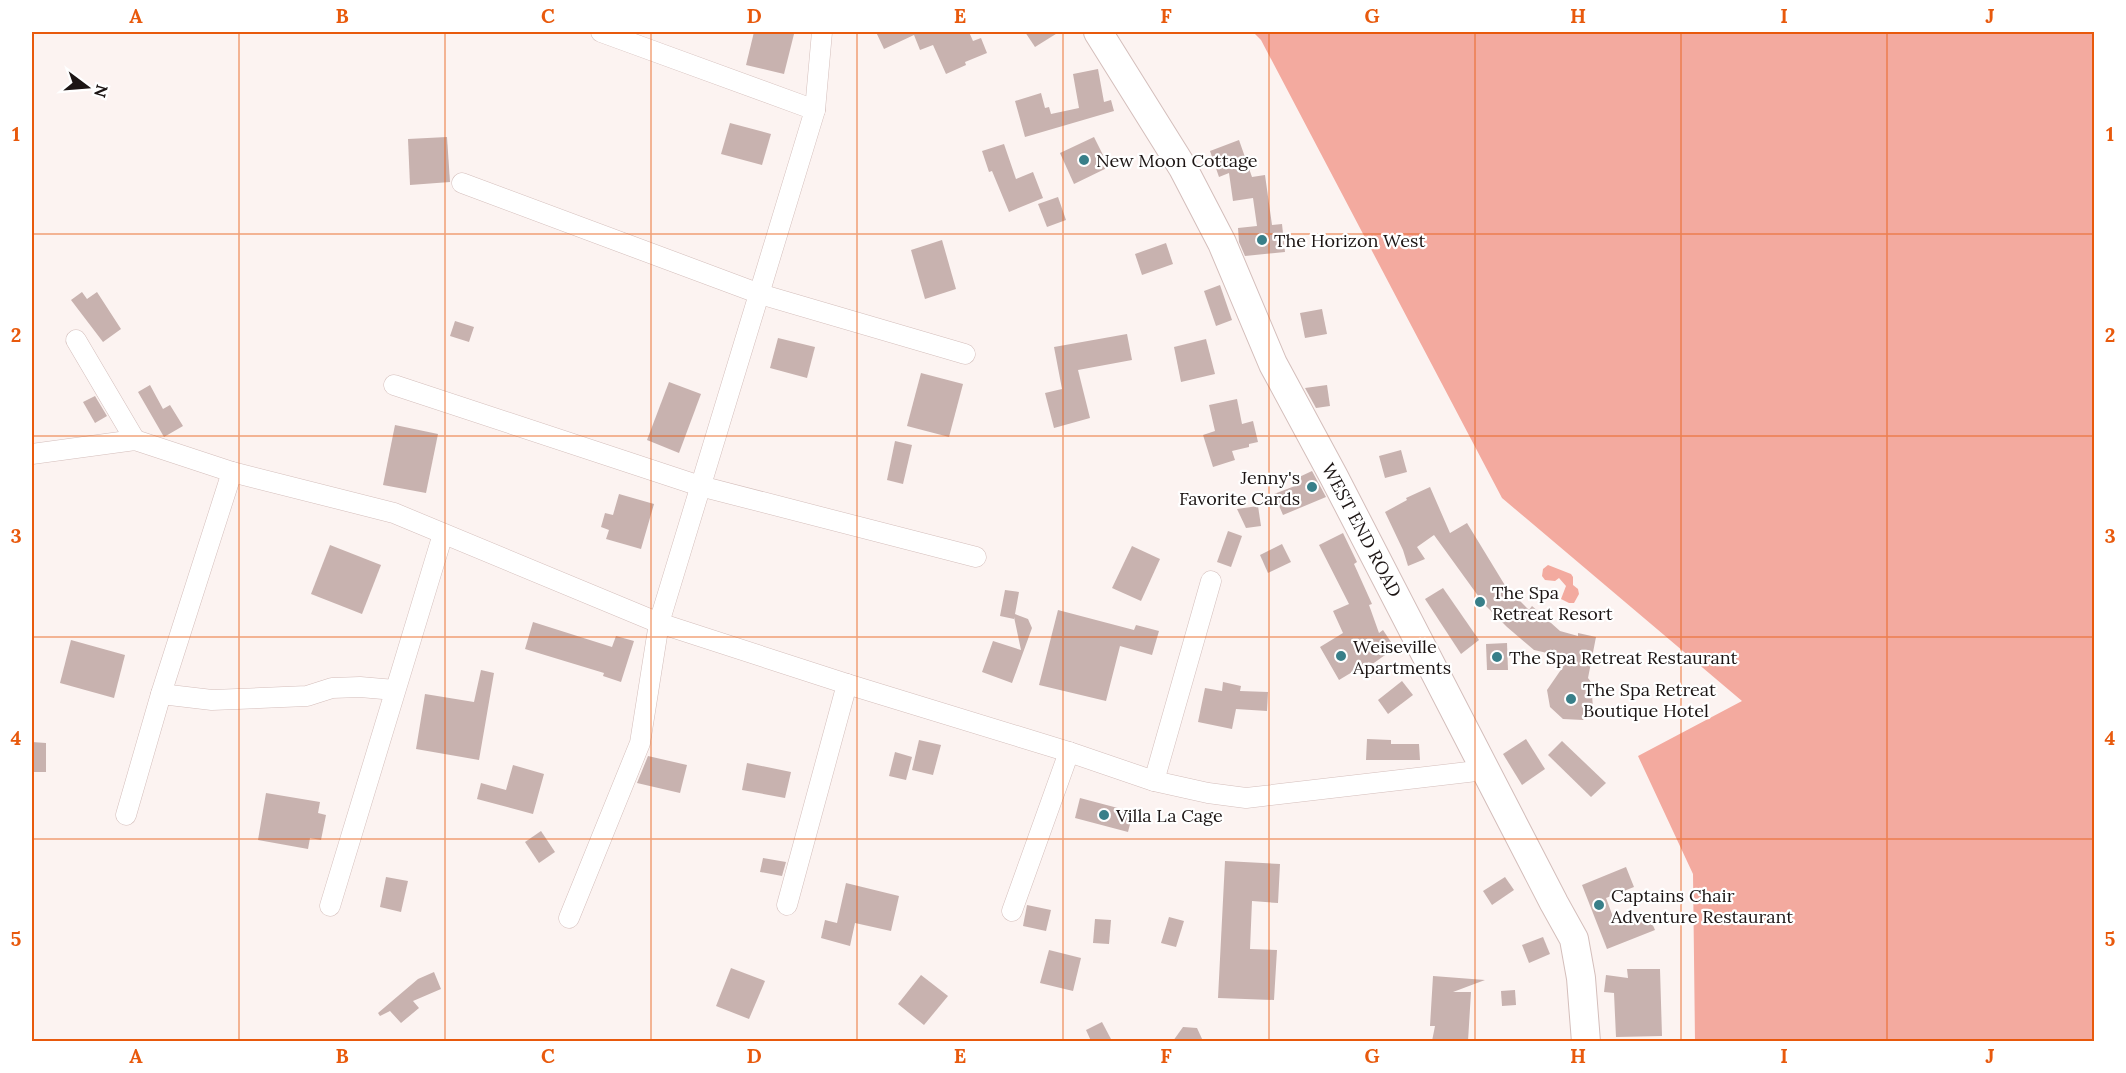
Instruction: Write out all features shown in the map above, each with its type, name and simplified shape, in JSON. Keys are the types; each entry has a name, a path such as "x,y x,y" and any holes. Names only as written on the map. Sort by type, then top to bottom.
{"main road":[{"name":"WEST END ROAD","path":"1098,32 1183,168 1222,243 1273,364 1340,487 1574,939 1581,978 1586,1041"}],"street":[{"path":"601,32 816,110"},
{"path":"570,918 640,743 659,623 816,110 822,32"},
{"path":"462,183 760,294 965,354"},
{"path":"76,340 135,440"},
{"path":"394,385 700,486 976,557"},
{"path":"32,454 135,440 232,472 394,513 659,623 1154,781 1208,793 1246,798 1485,770"},
{"path":"126,815 161,694 232,472"},
{"path":"330,906 443,534"},
{"path":"1154,781 1211,580"},
{"path":"787,905 847,684"},
{"path":"161,694 212,700 307,696 332,688 360,687 395,690"},
{"path":"1012,911 1069,752"}],"shaded area":[{"path":"1253,32 2094,32 2094,1041 1695,1041 1693,874 1638,756 1742,701 1502,498 1261,40"},
{"path":"1548,565 1571,574 1573,585 1578,589 1579,594 1574,603 1561,599 1566,586 1559,578 1555,581 1545,580 1542,576 1543,569"}],"building":[{"path":"754,32 794,34 784,74 746,65"},
{"path":"876,32 969,32 973,41 981,38 987,53 965,62 966,65 946,74 933,45 920,50 914,35 884,49"},
{"path":"1025,32 1059,32 1035,47"},
{"path":"1098,69 1104,102 1111,100 1114,111 1025,137 1015,101 1041,93 1045,108 1049,107 1051,114 1079,108 1073,74"},
{"path":"730,123 771,134 762,165 721,154"},
{"path":"447,137 450,182 410,185 408,139"},
{"name":"New Moon Cottage","path":"1094,137 1109,167 1074,184 1060,153"},
{"path":"1239,140 1252,177 1265,175 1272,225 1282,224 1285,252 1245,256 1239,242 1238,228 1257,226 1253,198 1233,201 1229,173 1219,177 1210,151"},
{"path":"1004,144 1016,179 1033,172 1043,198 1009,212 992,171 989,172 982,151"},
{"path":"1058,197 1066,220 1047,227 1038,204"},
{"path":"942,240 956,289 925,299 911,250"},
{"path":"1166,243 1173,264 1142,275 1135,254"},
{"path":"1220,285 1232,320 1216,326 1204,291"},
{"path":"82,292 87,299 97,292 121,329 103,342 71,300"},
{"path":"1322,309 1327,334 1305,338 1300,313"},
{"path":"455,321 474,327 469,342 450,336"},
{"path":"1127,334 1132,360 1078,370 1090,418 1054,428 1045,393 1062,389 1054,347"},
{"path":"778,338 815,347 807,378 770,368"},
{"path":"1206,339 1215,374 1181,382 1174,347"},
{"path":"921,373 963,384 949,437 907,426"},
{"path":"669,382 701,394 679,453 647,440"},
{"path":"150,385 163,409 170,405 183,426 164,437 138,392"},
{"path":"1327,385 1330,406 1316,408 1305,388"},
{"path":"95,396 107,416 95,423 83,402"},
{"path":"1237,399 1242,424 1253,421 1258,442 1232,451 1235,460 1213,467 1203,435 1215,431 1209,405"},
{"path":"395,425 438,434 426,493 383,485"},
{"path":"895,441 912,445 903,484 887,480"},
{"path":"1401,450 1407,472 1385,478 1379,456"},
{"path":"1312,471 1326,497 1283,515 1274,494 1300,484 1297,478"},
{"path":"1430,487 1450,533 1467,523 1506,587 1529,610 1532,606 1560,631 1578,636 1578,633 1596,637 1588,678 1591,682 1593,708 1583,720 1563,719 1550,707 1547,690 1569,658 1534,650 1507,627 1484,604 1434,535 1417,547 1425,559 1408,566 1385,512 1407,500 1406,498"},
{"path":"619,494 654,504 641,549 606,539 609,530 601,527 605,513 613,515"},
{"path":"1258,506 1261,526 1246,528 1237,509"},
{"path":"1228,531 1242,536 1231,567 1217,562"},
{"path":"1343,533 1357,562 1354,564 1372,604 1369,605 1379,633 1383,630 1395,648 1371,665 1369,662 1339,680 1320,647 1343,633 1333,611 1349,604 1319,545"},
{"path":"1282,544 1291,562 1268,573 1260,555"},
{"path":"330,545 381,565 362,614 311,594"},
{"path":"1132,546 1160,559 1141,601 1112,588"},
{"path":"1443,588 1479,640 1461,654 1425,599"},
{"path":"1005,590 1019,592 1015,614 1028,619 1032,628 1012,683 982,672 993,641 1021,650 1014,617 1014,619 1000,616"},
{"path":"1058,610 1134,630 1136,625 1159,631 1152,655 1120,646 1106,701 1039,685"},
{"path":"533,622 612,647 616,636 634,641 621,682 603,676 604,673 525,649"},
{"path":"71,640 125,655 114,698 60,683"},
{"name":"The Spa Retreat Restaurant","path":"1507,643 1508,670 1487,670 1486,644"},
{"path":"481,670 494,673 479,760 416,749 425,694 474,702"},
{"path":"1402,681 1413,695 1388,714 1378,700"},
{"path":"1223,682 1241,686 1240,691 1268,692 1267,711 1236,709 1232,729 1198,722 1205,688 1222,691"},
{"path":"1367,739 1391,740 1391,744 1419,744 1420,760 1366,760"},
{"path":"1526,739 1545,769 1522,785 1503,754"},
{"path":"919,740 941,745 933,775 912,770"},
{"path":"1562,741 1606,783 1591,797 1548,755"},
{"path":"32,742 46,743 46,772 32,772"},
{"path":"895,752 912,757 906,780 889,776"},
{"path":"648,756 687,765 680,793 637,783"},
{"path":"747,763 791,772 785,798 742,790"},
{"path":"513,765 544,774 533,814 477,799 481,783 506,790"},
{"path":"266,793 320,802 318,813 326,815 321,840 310,838 308,849 258,840"},
{"name":"Villa La Cage","path":"1080,798 1133,812 1128,832 1075,818"},
{"path":"541,831 555,852 539,863 525,842"},
{"path":"763,858 786,862 782,876 760,872"},
{"path":"1225,861 1280,864 1278,903 1252,901 1250,949 1277,950 1274,1000 1218,998"},
{"name":"Captains Chair Adventure Restaurant","path":"1626,867 1634,887 1606,898 1616,925 1647,912 1655,930 1607,949 1582,885"},
{"path":"386,877 408,881 401,912 380,907"},
{"path":"1505,877 1514,890 1492,905 1483,891"},
{"path":"846,883 899,896 891,931 855,923 850,946 821,938 825,920 837,923"},
{"path":"1027,905 1051,910 1046,931 1023,926"},
{"path":"1169,917 1184,921 1176,947 1161,943"},
{"path":"1095,919 1111,920 1109,944 1093,943"},
{"path":"1543,937 1550,954 1529,963 1522,945"},
{"path":"1049,950 1081,958 1073,991 1040,983"},
{"path":"731,968 765,981 749,1019 716,1006"},
{"path":"1627,969 1660,969 1662,1036 1616,1037 1614,993 1604,992 1606,975 1628,978"},
{"path":"434,972 441,989 413,1001 419,1008 401,1023 390,1011 380,1016 378,1013 418,979"},
{"path":"921,975 948,996 924,1025 898,1004"},
{"path":"1433,976 1485,980 1453,992 1471,992 1468,1041 1432,1041 1435,1026 1430,1026"},
{"path":"1515,990 1516,1005 1502,1006 1501,991"},
{"path":"1102,1022 1112,1041 1091,1041 1086,1030"},
{"path":"1183,1027 1197,1028 1203,1041 1173,1041"}],"place":[{"name":"New Moon Cottage","path":"1084,160"},
{"name":"The Horizon West","path":"1262,240"},
{"name":"Jenny's Favorite Cards","path":"1312,487"},
{"name":"The Spa Retreat Resort","path":"1480,602"},
{"name":"Weiseville Apartments","path":"1341,656"},
{"name":"The Spa Retreat Restaurant","path":"1497,657"},
{"name":"The Spa Retreat Boutique Hotel","path":"1571,699"},
{"name":"Villa La Cage","path":"1104,815"},
{"name":"Captains Chair Adventure Restaurant","path":"1599,905"}]}
